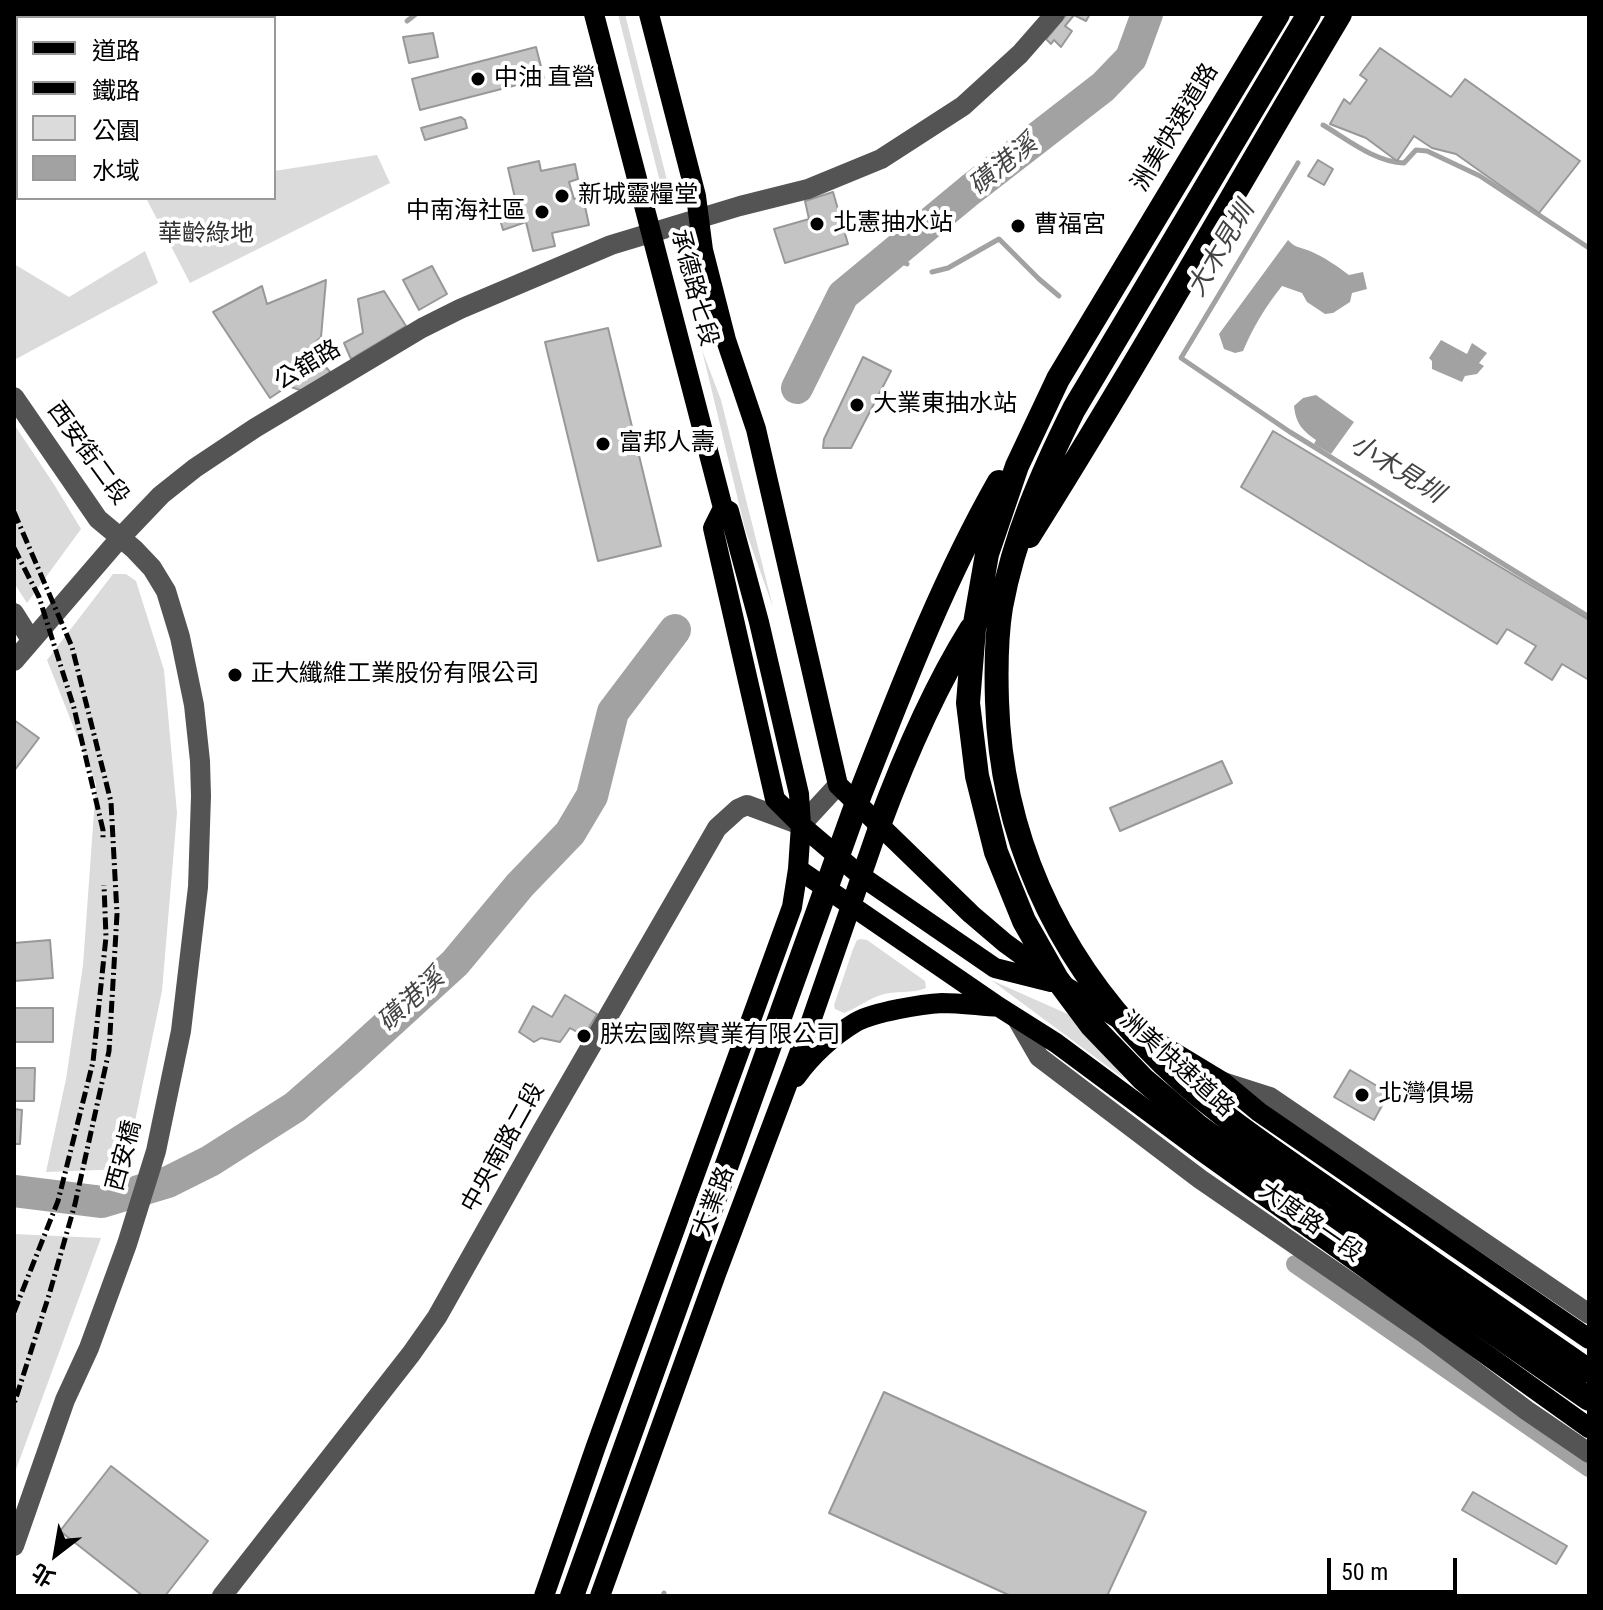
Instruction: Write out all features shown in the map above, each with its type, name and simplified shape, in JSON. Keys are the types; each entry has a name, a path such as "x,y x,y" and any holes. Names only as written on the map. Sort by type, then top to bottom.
{"highway":[{"name":"洲美快速道路","path":"1278,14 1058,379 1017,466 987,554 974,629 968,703 977,776 996,852 1024,921 1057,979 1092,1026 1143,1079 1199,1127 1589,1399"},
{"name":"洲美快速道路","path":"1309,14 1074,409 1029,505 1001,609 996,667 1002,772 1029,867 1053,920 1104,999 1148,1049 1191,1088 1254,1137 1589,1371"},
{"path":"879,825 895,780 938,688 968,634 1125,381 1340,14"},
{"path":"572,1596 854,812 910,669 982,512 1058,379"}],"main road":[{"name":"承德路七段","path":"594,14 723,508 729,511 747,577 799,794 801,825"},
{"name":"承德路七段","path":"649,14 696,196 703,250 726,340 756,429 838,785"},
{"path":"723,508 713,528 775,799 861,876 995,968 1063,985"},
{"path":"838,785 1005,943 1063,985 1223,1082 1259,1112 1589,1339"},
{"path":"801,825 798,869 851,906"},
{"name":"大業路","path":"600,1596 809,1027 879,825"},
{"name":"大業路","path":"544,1596 792,907 798,869"},
{"name":"大度路一段","path":"851,906 1056,1043 1589,1428"},
{"path":"780,1100 808,1060 859,1021 907,1007 943,1003 999,1007"}],"street":[{"name":"公舘路","path":"14,661 161,495 255,428 422,328 460,309 611,245 808,189 881,159 963,106 1020,54 1055,14"},
{"name":"西安街二段","path":"14,397 98,519 152,568 166,591 180,637 194,705 200,761"},
{"path":"14,613 31,640"},
{"name":"西安橋","path":"14,1546 65,1400 89,1348 127,1244 156,1151 181,1031 198,887 200,761"},
{"path":"801,825 838,785"},
{"name":"中央南路二段","path":"222,1596 437,1317 717,828 747,805 801,825"},
{"name":"大度路一段","path":"1017,1019 1039,1057 1200,1179 1424,1333 1589,1453"},
{"path":"1223,1082 1270,1097 1589,1314"}],"green space":[{"path":"618,14 625,14 671,196 664,198"},
{"name":"華齡綠地","path":"377,155 390,183 190,283 147,200 276,200 276,171"},
{"path":"145,251 158,283 14,360 14,264 69,297"},
{"path":"702,350 721,400 773,607 745,529"},
{"path":"14,424 81,529 27,603 14,583"},
{"path":"113,574 126,574 136,581 164,670 177,813 162,991 125,1169 46,1172 66,1079 83,965 96,784 47,660"},
{"path":"857,940 867,940 925,981 926,988 881,995 844,1013 835,1009 853,949"},
{"path":"991,980 1072,1016 1126,1080"},
{"path":"14,1234 101,1238 14,1475"}],"water":[{"path":"1288,240 1349,275 1363,272 1367,289 1352,293 1350,302 1333,313 1325,314 1307,302 1302,293 1282,286 1260,317 1243,351 1235,353 1224,349 1219,334"},
{"path":"1441,340 1467,354 1472,343 1487,353 1479,363 1484,366 1477,374 1465,376 1462,382 1432,369 1429,358"},
{"path":"1316,395 1354,422 1331,454 1314,444 1316,440 1300,426 1296,418 1294,406 1303,398"}],"building":[{"path":"1067,14 1090,14 1086,21 1074,15 1065,26 1072,31 1061,47 1054,40 1051,44 1046,39"},
{"path":"433,33 438,57 409,63 403,37"},
{"name":"中油 直營","path":"536,47 544,78 420,110 412,79"},
{"path":"1380,48 1451,97 1465,79 1580,161 1539,213 1456,154 1432,148 1414,136 1397,161 1366,138 1330,124 1344,99 1350,104 1367,80 1360,75"},
{"path":"461,117 467,128 425,140 421,128"},
{"path":"1318,160 1333,169 1324,185 1308,176"},
{"name":"中南海社區","path":"539,161 541,171 575,164 578,179 569,182 574,199 583,197 589,225 552,233 555,246 533,251 526,222 503,230 495,202 515,198 508,168"},
{"name":"北憲抽水站","path":"833,192 848,244 785,263 774,229 809,219 805,201"},
{"path":"432,266 447,294 419,310 403,280"},
{"path":"326,280 321,337 309,348 331,373 303,391 288,386 270,398 213,312 262,286 267,304"},
{"path":"384,291 406,326 351,359 344,343 363,333 358,299"},
{"name":"富邦人壽","path":"608,328 661,546 598,561 545,342"},
{"name":"大業東抽水站","path":"863,357 891,371 851,448 823,448 824,439"},
{"path":"1273,431 1589,620 1589,680 1562,664 1552,680 1525,663 1536,646 1507,629 1497,644 1241,487"},
{"path":"14,720 39,738 14,771"},
{"path":"1222,761 1232,783 1120,831 1110,808"},
{"path":"50,940 53,978 14,981 14,943"},
{"path":"565,995 597,1014 584,1036 570,1028 560,1042 541,1038 534,1042 519,1032 533,1006 552,1017"},
{"path":"14,1008 53,1008 53,1042 14,1042"},
{"path":"14,1068 35,1068 34,1101 14,1101"},
{"name":"北灣俱場","path":"1350,1070 1389,1093 1374,1120 1334,1097"},
{"path":"14,1109 22,1110 20,1144 14,1144"},
{"path":"884,1392 1146,1512 1107,1596 1011,1596 829,1513"},
{"path":"111,1466 208,1541 165,1596 143,1596 60,1531"},
{"path":"1473,1492 1567,1546 1556,1564 1462,1510"}],"waterway":[{"path":"407,21 416,14"},
{"name":"磺港溪","path":"797,388 843,295 970,190 1103,87 1131,58 1147,14"},
{"path":"1323,125 1362,149 1393,162 1404,163 1416,150 1427,151 1480,176 1589,248"},
{"name":"小木見圳","path":"1298,163 1181,358 1290,432 1589,617"},
{"path":"932,272 948,268 999,239 1059,296"},
{"path":"888,256 907,264"},
{"name":"磺港溪","path":"14,1191 102,1202 168,1182 210,1161 295,1107 455,963 520,885 570,833 592,796 613,712 675,630"},
{"path":"1295,1264 1589,1468"}],"railway":[{"path":"14,512 72,647 111,802 117,914 109,1051 75,1204 14,1404"},
{"path":"14,548 39,597 74,708 103,841"},
{"path":"14,1312 58,1201 93,1062 106,937 104,885"}],"place":[{"name":"中油 直營","path":"478,79"},
{"name":"新城靈糧堂","path":"562,196"},
{"name":"中南海社區","path":"542,212"},
{"name":"北憲抽水站","path":"817,224"},
{"name":"曹福宮","path":"1018,226"},
{"name":"大業東抽水站","path":"857,405"},
{"name":"富邦人壽","path":"603,444"},
{"name":"正大纖維工業股份有限公司","path":"235,675"},
{"name":"朕宏國際實業有限公司","path":"584,1036"},
{"name":"北灣俱場","path":"1362,1095"}],"water label":[{"name":"大木見圳","path":"1222,250"}]}
